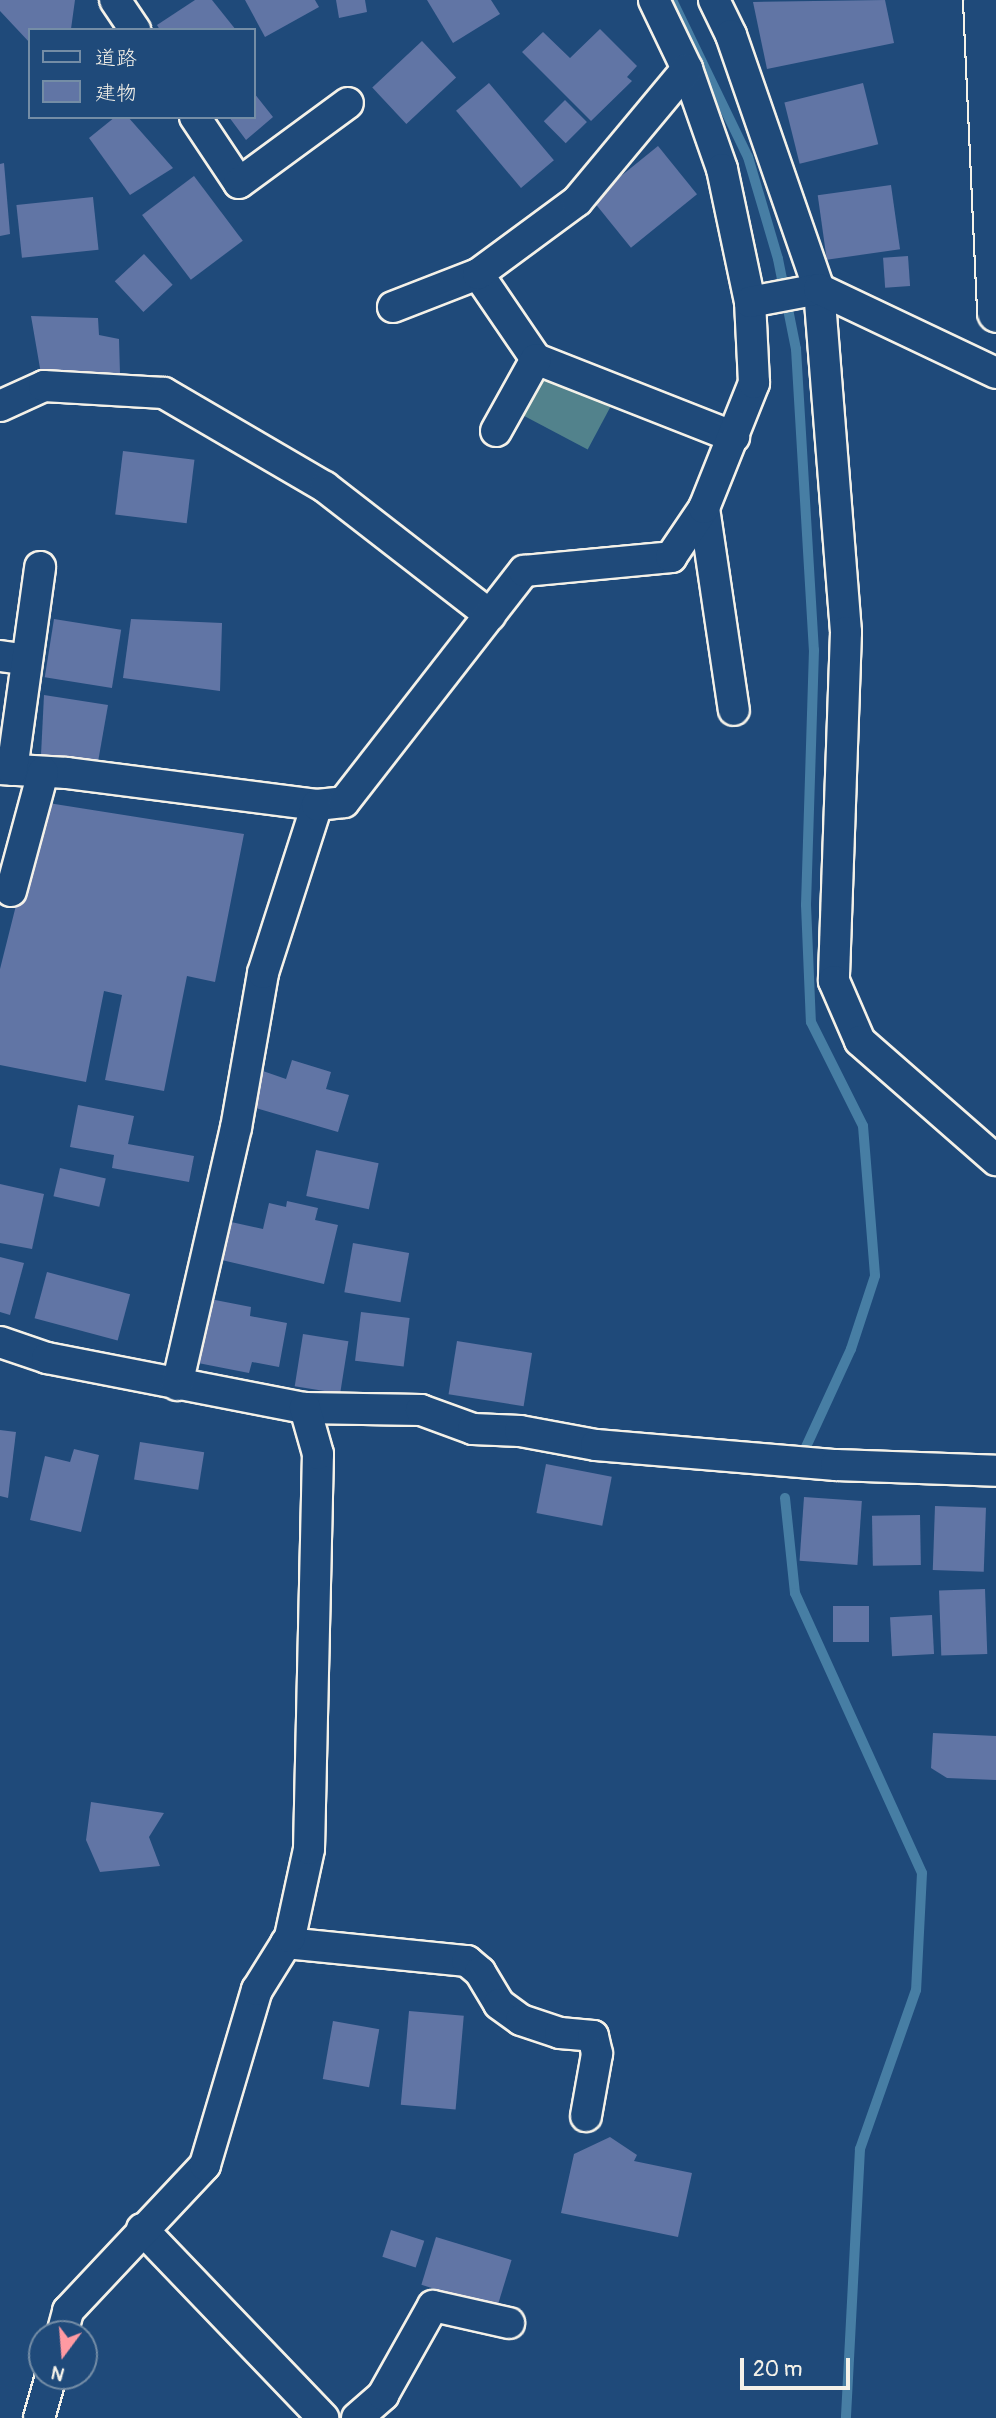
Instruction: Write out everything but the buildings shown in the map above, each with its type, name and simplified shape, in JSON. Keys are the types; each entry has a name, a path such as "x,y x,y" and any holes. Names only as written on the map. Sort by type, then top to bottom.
{"street":[{"path":"115,0 134,28"},
{"path":"654,0 687,69 722,169 787,295 996,373"},
{"path":"714,0 731,34 787,295 846,632 834,981 860,1041 996,1160"},
{"path":"982,0 996,313"},
{"path":"393,307 478,274 577,201 687,69"},
{"path":"196,119 239,183 348,103"},
{"path":"478,274 536,359 734,438"},
{"path":"40,567 14,658 6,770 43,772 317,805 344,802 524,571 671,557 704,508 734,438 787,295"},
{"path":"496,431 536,359"},
{"path":"0,406 44,386 164,393 325,487 490,615"},
{"path":"704,508 734,710"},
{"path":"11,891 43,772"},
{"path":"177,1385 236,1128 263,973 317,805"},
{"path":"0,1342 47,1358 305,1408 421,1410 473,1429 520,1431 596,1445 836,1465 996,1471"},
{"path":"66,2320 68,2311 142,2229 205,2165 257,1990 286,1943 309,1850 318,1454 305,1408"},
{"path":"286,1943 467,1961 480,1972 499,2004 522,2020 560,2033 593,2036 597,2054 586,2116"},
{"path":"142,2229 323,2418"},
{"path":"357,2418 383,2395 433,2306 509,2323"},
{"path":"39,2418 47,2390"}],"green space":[{"path":"544,372 610,407 588,450 521,414"}],"waterway":[{"path":"672,0 748,157 778,259 796,349 814,650 806,905 811,1022 863,1126 875,1276 851,1349 806,1447"},
{"path":"785,1498 795,1593 922,1873 916,1990 860,2149 846,2418"}]}
